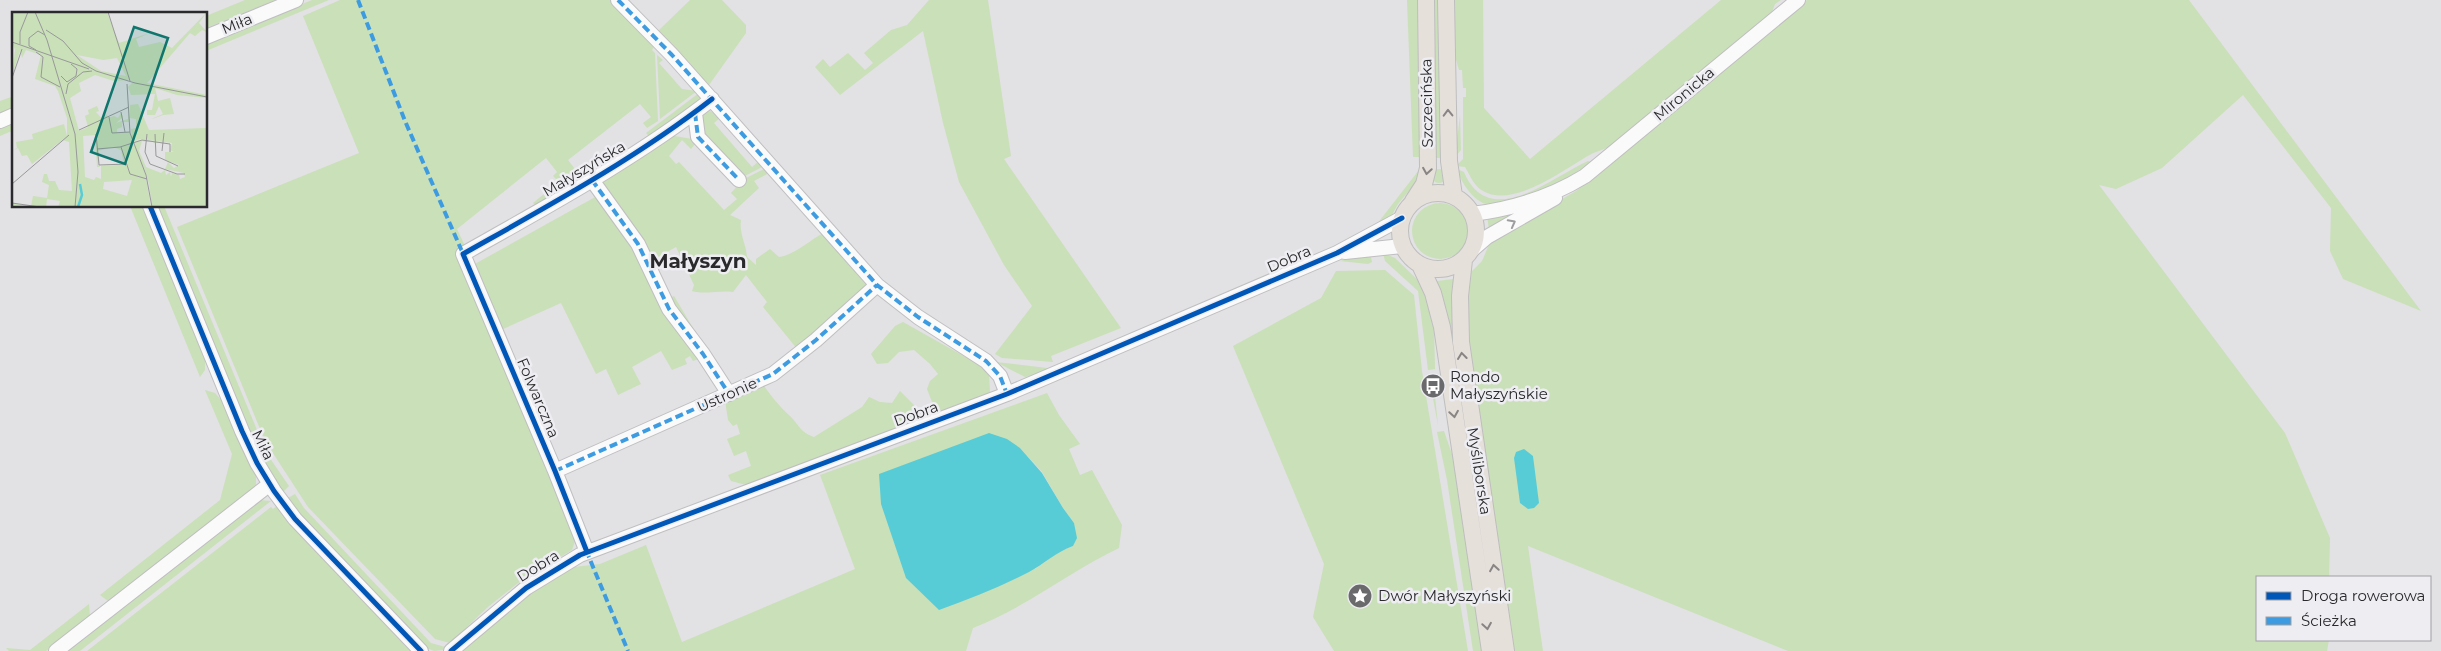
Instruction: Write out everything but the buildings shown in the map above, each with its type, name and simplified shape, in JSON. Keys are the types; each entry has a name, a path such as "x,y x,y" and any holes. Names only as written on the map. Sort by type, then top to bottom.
{"main road":[{"name":"Szczecińska","path":"1413,202 1424,184 1428,168 1426,0"},
{"name":"Szczecińska","path":"1446,0 1449,161 1454,196"},
{"path":"1433,193 1454,196 1464,203 1472,214 1476,232 1468,255 1454,266 1443,270 1431,269 1420,265 1409,257 1402,246 1400,232 1402,218 1413,202 1433,193"},
{"name":"Myśliborska","path":"1468,255 1460,296 1461,342 1506,651"},
{"name":"Myśliborska","path":"1420,265 1433,293 1442,327 1490,651"}],"street":[{"name":"Miła","path":"208,36 296,0"},
{"path":"618,0 712,99 877,285 918,317 986,361 1000,376 1007,394"},
{"name":"Mironicka","path":"1468,255 1487,237 1555,198 1591,171 1798,0"},
{"name":"Małyszyńska","path":"463,254 592,180 695,113 712,99"},
{"path":"695,113 698,137 739,180"},
{"path":"0,121 12,116"},
{"path":"592,180 638,244 669,309 703,354 729,394"},
{"name":"Mironicka","path":"1472,214 1506,208 1569,186"},
{"name":"Miła","path":"151,208 242,431 270,484 295,518 421,651"},
{"name":"Dobra","path":"451,651 526,588 561,565 587,552 1007,394 1337,253 1402,218"},
{"name":"Dobra","path":"1337,253 1402,246"},
{"name":"Folwarczna","path":"463,254 555,471 587,552"},
{"name":"Ustronie","path":"555,471 773,374 816,340 877,285"},
{"path":"56,651 270,484"}],"green space":[{"path":"245,0 276,0 208,27 208,15"},
{"path":"312,0 329,0 208,50 208,42"},
{"path":"340,0 613,0 655,45 652,50 655,53 658,121 647,128 643,123 651,117 640,104 568,160 578,173 587,167 591,172 581,180 563,176 557,180 553,176 557,172 546,158 457,229 465,246 456,250 549,470 575,541 572,550 522,580 489,606 450,643 435,639 308,507 265,441 177,227 359,153 303,16"},
{"path":"690,0 722,0 746,25 746,33 709,85 657,32"},
{"path":"929,0 988,0 1011,156 1004,159 1121,328 1051,356 1053,362 1002,358 995,354 1032,306 1004,265 959,182 943,123 923,31 840,95 815,67 823,59 830,67 848,53 865,70 873,63 864,53 891,30 907,25"},
{"path":"1407,0 1419,0 1422,157 1413,157"},
{"path":"1432,0 1439,0 1442,158 1434,158"},
{"path":"1452,0 1483,0 1484,108 1530,159 1721,0 1781,0 1775,4 1771,15 1614,145 1589,155 1550,179 1522,192 1495,195 1477,187 1465,167 1456,166 1463,159 1463,97 1466,97 1466,88 1463,88 1462,70 1459,70 1453,49"},
{"path":"1807,0 2189,0 2421,311 2343,279 2330,251 2331,208 2243,95 2162,168 2116,189 2099,185 2285,433 2330,538 2329,576 2256,576 2256,641 2329,641 2327,651 1788,651 1528,546 1543,651 1514,651 1467,342 1466,305 1471,272 1482,261 1491,240 1576,191"},
{"path":"657,55 663,60 659,63 682,89 697,91 660,119"},
{"path":"699,93 701,100 651,139 646,133"},
{"path":"12,97 12,109 0,114 0,101"},
{"path":"710,111 721,117 714,123 752,167 759,161 764,166 741,178 700,134 701,115"},
{"path":"1460,115 1461,150 1455,157"},
{"path":"12,123 12,131 0,136 0,128"},
{"path":"669,135 698,140 691,149 682,140 669,156 676,164 679,162 724,210 737,199 731,193 744,179 766,168 769,173 754,181 759,188 730,215 741,220 741,230 747,257 756,265 756,259 770,249 779,257 785,256 823,233 869,286 798,350 763,307 767,302 746,275 733,292 697,292 692,291 694,285 676,247 653,260 670,298 674,296 714,363 733,387 729,388 689,333 597,180"},
{"path":"1588,161 1591,162 1553,185 1533,194 1495,205 1481,202 1475,198 1462,181 1457,169 1464,172 1475,189 1489,198 1505,199 1522,195 1540,187"},
{"path":"1439,169 1444,171 1446,176 1444,181 1439,183 1434,181 1432,176 1434,171"},
{"path":"1419,170 1418,180 1398,204 1392,215 1377,224"},
{"path":"564,179 582,183 559,196 552,187"},
{"path":"550,189 557,197 538,208 533,203"},
{"path":"597,196 644,264 675,329 699,359 693,361 690,356 685,359 687,364 672,370 661,351 632,367 641,384 618,395 606,369 596,374 561,303 501,330 473,265"},
{"path":"1440,203 1451,205 1460,211 1466,220 1468,231 1466,242 1460,251 1451,257 1440,259 1429,257 1420,251 1414,242 1412,231 1414,220 1420,211 1429,205"},
{"path":"1532,204 1489,230 1487,215"},
{"path":"131,208 143,208 205,360 205,370 200,377"},
{"path":"157,208 165,208 267,454 289,486 283,492 262,459"},
{"path":"1370,253 1372,262 1368,264 1340,261"},
{"path":"1383,253 1395,258 1422,284 1434,323 1435,369 1428,370 1418,291 1385,261"},
{"path":"1385,270 1414,295 1422,371 1468,651 1334,651 1313,617 1324,564 1233,346 1321,298 1336,271"},
{"path":"1453,279 1453,336 1501,651 1437,283 1437,281"},
{"path":"903,322 985,368 989,373 990,392 942,412 934,407 927,389 930,381 938,374 914,350 899,352 888,363 877,364 871,354 895,326"},
{"path":"996,362 1047,368 1049,371 1025,377"},
{"path":"1429,377 1432,378 1434,387 1431,388"},
{"path":"762,383 775,401 800,428 814,437 862,407 869,397 880,402 892,403 900,391 920,411 923,419 746,485 731,481 728,475 751,466 746,451 734,456 727,439 740,434 737,424 733,426 728,420 725,400"},
{"path":"205,390 215,393 222,401 256,473 256,487 108,601 100,595 220,500 232,454"},
{"path":"1047,393 1059,415 1080,444 1069,449 1080,475 1092,470 1122,525 1119,548 1011,610 973,628 966,651 459,651 524,598 574,567 600,564 646,545 682,642 855,569 820,475","holes":["1020,448 1042,472 1074,523 1073,546 1060,551 1035,569"]},
{"path":"1433,396 1435,396 1438,425"},
{"path":"1444,431 1454,460 1484,651 1473,651 1447,480 1437,432"},
{"path":"295,494 304,508 431,643 445,647 443,650 434,651 427,648 299,512 288,498"},
{"path":"259,500 271,501 80,651 67,651"},
{"path":"277,506 289,522 411,651 87,651 271,507 273,509"},
{"path":"89,604 90,617 46,651 9,651 6,648 30,650"}],"water":[{"path":"989,433 1007,439 1020,448 1042,473 1074,523 1077,538 1073,546 1061,551 1029,572 1007,583 939,610 906,578 881,504 879,474"},
{"path":"1524,449 1533,456 1539,503 1534,508 1528,509 1520,503 1514,458 1516,452"}],"marked path":[{"path":"358,0 405,121 464,256"},
{"path":"618,0 672,55 877,285 918,317 986,361 1000,376 1007,394"},
{"path":"695,113 698,137 739,180"},
{"path":"592,180 638,244 669,309 703,354 729,394"},
{"path":"555,471 773,374 816,340 877,285"},
{"path":"586,550 628,651"}],"cycle path":[{"path":"587,552 555,471 463,254 622,162 712,99"},
{"path":"151,208 242,431 257,463 274,491 295,519 421,651"},
{"path":"451,651 526,588 580,555 1007,394 1337,253 1402,218"}],"place":[{"name":"Rondo Małyszyńskie","path":"1433,386"},
{"name":"Dwór Małyszyński","path":"1360,596"}],"district":[{"name":"Małyszyn","path":"698,261"}]}
